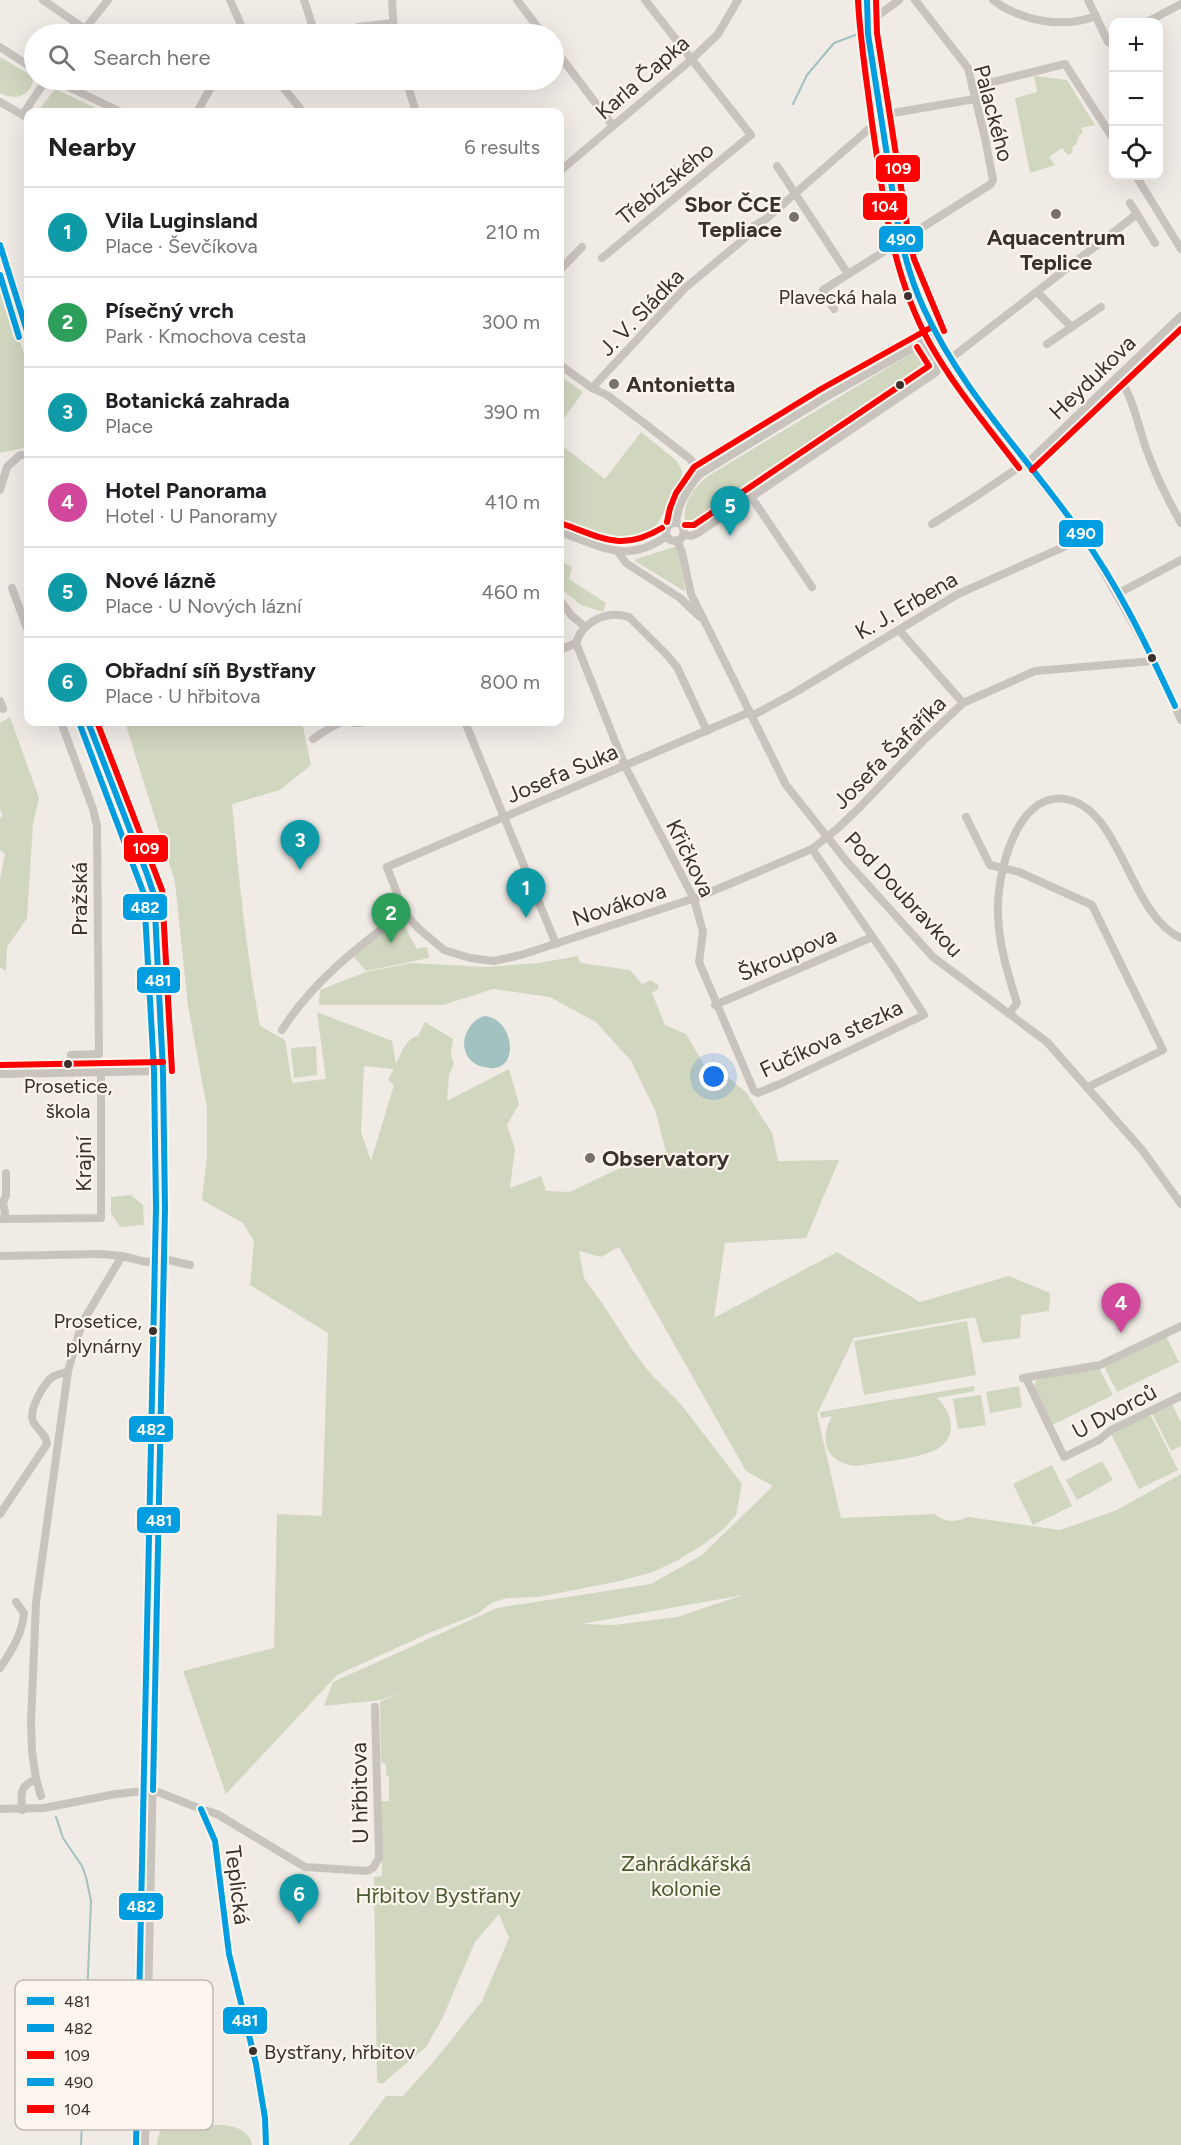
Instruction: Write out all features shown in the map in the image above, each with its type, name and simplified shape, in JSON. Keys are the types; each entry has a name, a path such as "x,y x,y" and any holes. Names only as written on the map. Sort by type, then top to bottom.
{"street":[{"path":"43,0 73,24"},
{"path":"89,24 108,0"},
{"path":"230,0 241,24"},
{"path":"304,0 312,24"},
{"path":"384,24 392,23 392,0"},
{"path":"517,0 535,24"},
{"path":"645,0 691,60"},
{"name":"Karla Čapka","path":"564,168 691,60 718,34 738,0"},
{"path":"867,0 868,34 900,240 905,262 936,335 951,361 1084,538 1178,705 1181,720"},
{"path":"868,23 899,0"},
{"name":"Palackého","path":"900,240 991,184 993,180 968,68 915,0"},
{"path":"993,0 1015,13 1040,20 1064,22 1096,16"},
{"path":"1088,0 1109,37"},
{"path":"1155,18 1181,4"},
{"path":"0,47 24,63"},
{"name":"Třebízského","path":"602,258 751,135 691,60"},
{"path":"564,61 613,126"},
{"path":"972,87 1065,64 1109,134"},
{"path":"30,108 40,90"},
{"path":"75,90 113,108"},
{"path":"199,108 209,90"},
{"path":"285,90 300,108"},
{"path":"409,90 416,108"},
{"path":"880,115 975,99"},
{"path":"0,102 24,115"},
{"name":"J. V. Sládka","path":"592,388 685,288 744,239 754,226 766,219 870,129 882,126"},
{"path":"777,166 848,274"},
{"path":"1139,180 1181,249"},
{"path":"1130,202 1155,243"},
{"path":"683,534 691,536 698,533 951,361 1137,214"},
{"path":"834,309 823,290 900,240"},
{"path":"0,244 24,321"},
{"path":"564,266 582,247"},
{"path":"1038,292 1072,327"},
{"path":"1047,344 1101,307"},
{"name":"Heydukova","path":"932,524 1026,463 1181,316"},
{"path":"676,523 690,486 700,474 826,397 936,335"},
{"path":"924,342 937,360 938,369"},
{"path":"564,368 592,388 607,394 689,458 700,474"},
{"path":"1119,377 1128,390 1148,452 1181,523"},
{"path":"0,489 7,467 20,455 24,455"},
{"path":"752,498 812,587"},
{"path":"676,523 682,528 683,534"},
{"path":"667,537 667,527 676,523"},
{"path":"564,533 618,552 645,549 667,537 677,540 683,534"},
{"name":"K. J. Erbena","path":"751,714 958,594 1084,538"},
{"name":"Pod Doubravkou","path":"677,540 682,552 691,594 703,620 786,784 826,837 933,957 1047,1042 1143,1151 1181,1204"},
{"path":"618,552 626,563 680,598 703,620"},
{"path":"1117,594 1181,560"},
{"path":"12,588 24,621"},
{"path":"564,605 584,626"},
{"path":"564,648 576,643 584,626 590,622 612,615 629,617 661,648 677,668 707,730"},
{"path":"899,630 963,703"},
{"name":"Křičkova","path":"576,643 625,766 694,899 703,932 699,962 754,1091"},
{"name":"Josefa Šafaříka","path":"826,837 860,807 963,703 1035,671 1154,661"},
{"name":"Josefa Suka","path":"387,867 707,730 751,714"},
{"name":"Pražská","path":"62,726 97,826 99,1054 71,1055"},
{"path":"90,726 153,892 164,1071 164,1259 149,1980"},
{"path":"313,739 335,726"},
{"path":"467,726 556,944"},
{"path":"1009,1014 1017,1003 1002,954 997,913 1002,869 1019,824 1031,809 1048,800 1070,800 1086,808 1097,819 1155,919 1170,933 1181,938"},
{"path":"966,817 990,865 1018,872 1092,905 1163,1050 1088,1087"},
{"name":"Novákova","path":"387,867 404,912 418,928 444,950 470,958 494,961 556,944 694,899 812,849 826,837"},
{"path":"812,849 872,937"},
{"path":"282,1030 294,1011 348,956 404,912"},
{"name":"Škroupova","path":"716,1005 872,937"},
{"name":"Fučíkova stezka","path":"754,1091 762,1092 781,1084 924,1015 872,937"},
{"path":"0,1074 100,1074 164,1071"},
{"name":"Krajní","path":"3,1219 101,1218 100,1074"},
{"path":"3,1219 6,1173"},
{"path":"0,1256 100,1254 146,1262 164,1259 190,1265"},
{"path":"41,1796 33,1766 31,1722 36,1603 68,1371 82,1323 122,1256"},
{"name":"U Dvorců","path":"1181,1326 1100,1365 1024,1378 1064,1457 1181,1396"},
{"path":"0,1514 47,1444 44,1433 33,1422 31,1414 33,1407 44,1387 53,1377 68,1371"},
{"path":"0,1668 17,1642 23,1626 24,1613 16,1602"},
{"name":"U hřbitova","path":"201,1809 217,1814 305,1867 367,1871 373,1868 378,1858 375,1707"},
{"path":"22,1810 23,1789 36,1779"},
{"path":"0,1809 22,1810 153,1790 201,1809"},
{"name":"Teplická","path":"201,1809 215,1841 229,1954 256,2064 267,2145"},
{"path":"146,2130 146,2145"}],"green space":[{"path":"0,57 24,71 24,90 29,90 16,97 0,93"},
{"path":"1034,76 1067,80 1095,125 1081,128 1083,133 1079,135 1072,153 1068,155 1062,148 1049,157 1055,165 1030,173 1015,98 1037,92"},
{"path":"54,90 57,90 95,108 41,108"},
{"path":"0,277 24,353 24,448 0,453"},
{"path":"919,349 928,351 932,361 930,370 925,376 696,528 690,529 686,526 685,511 689,498 708,476"},
{"path":"564,379 583,392 564,418"},
{"path":"641,432 677,461 682,471 681,483 653,531 638,540 617,542 564,525 564,447 605,479"},
{"path":"677,546 685,589 684,591 635,561"},
{"path":"564,562 572,567 569,579 606,603 603,612 581,605 564,591"},
{"path":"10,717 39,798 33,824 27,918 7,947 6,971 0,967 0,879 5,854 0,850 0,818 3,816 0,809 0,723"},
{"path":"126,726 303,726 311,765 280,790 232,804 247,943 260,1026 285,1040 292,1083 326,1079 317,1012 392,1041 396,1064 404,1047 418,1036 425,1022 453,1039 451,1055 454,1064 449,1075 447,1101 509,1069 519,1104 507,1125 515,1149 510,1188 541,1176 546,1191 570,1192 624,1166 666,1152 655,1110 631,1061 596,1022 550,997 493,989 443,1005 319,1005 320,990 366,972 411,963 487,967 539,963 578,956 580,963 630,970 642,984 651,980 659,986 652,993 665,1025 686,1034 708,1072 716,1068 746,1092 772,1133 778,1161 839,1160 806,1238 725,1243 714,1318 837,1252 920,1302 1009,1276 1050,1293 1049,1311 1021,1315 1020,1338 982,1343 975,1317 854,1338 817,1414 841,1518 935,1514 947,1520 955,1521 968,1517 1060,1530 1115,1511 1181,1474 1181,2145 349,2145 386,2096 403,2096 482,2001 509,1938 499,1914 475,1942 443,2017 426,2047 382,2084 377,2082 374,1877 382,1876 381,1801 389,1801 389,1777 386,1776 386,1764 381,1763 380,1702 401,1693 381,1700 324,1706 333,1682 497,1608 651,1584 702,1555 773,1486 746,1471 619,1247 601,1257 579,1251 584,1278 633,1351 651,1374 680,1403 742,1484 736,1515 725,1528 701,1546 653,1572 538,1597 507,1598 493,1602 477,1614 337,1675 226,1794 183,1671 274,1648 277,1514 322,1516 328,1333 250,1285 254,1241 243,1223 202,1200 207,1156 207,1108 188,1006 175,882","holes":["364,1066 394,1069 388,1080 394,1085 371,1161 361,1132","743,1595 677,1617 614,1625 581,1624"]},
{"path":"395,922 402,922 417,949 427,947 429,958 366,971 353,956"},
{"path":"316,1046 317,1075 294,1078 291,1048"},
{"path":"131,1195 143,1205 144,1225 120,1227 111,1213 111,1197"},
{"path":"967,1321 976,1375 864,1395 854,1341"},
{"path":"1166,1336 1179,1362 1117,1392 1104,1366"},
{"path":"1099,1368 1113,1395 1052,1425 1034,1387 1036,1381 1040,1378"},
{"path":"974,1386 975,1391 937,1398 948,1413 951,1429 945,1443 938,1449 911,1457 857,1466 838,1461 828,1450 826,1434 832,1416 821,1418 820,1412"},
{"path":"1019,1386 1022,1407 990,1413 986,1392"},
{"path":"981,1395 986,1425 958,1429 953,1399"},
{"path":"1172,1404 1181,1422 1181,1446 1171,1451 1152,1413"},
{"path":"1150,1414 1178,1470 1139,1489 1111,1434"},
{"path":"1102,1461 1113,1480 1077,1500 1066,1480"},
{"path":"1052,1465 1072,1506 1033,1525 1013,1484"},
{"path":"213,2125 223,2125 244,2132 248,2135 252,2145 157,2145 161,2130 213,2130"}],"water":[{"path":"485,1016 495,1019 508,1036 509,1056 504,1064 496,1068 477,1065 469,1059 465,1051 467,1032 474,1022"}],"waterway":[{"path":"793,104 807,75 834,43 866,31"},
{"path":"56,1817 63,1838 82,1866 91,1901 88,1980"},
{"path":"81,2145 82,2130"}],"transit line":[{"name":"104","path":"858,0 880,179 891,235 906,290 929,342 949,375 1019,468"},
{"name":"490","path":"867,0 868,34 898,222 911,275 924,309 939,339 976,396 1059,504 1107,573 1175,706"},
{"name":"109","path":"876,0 877,33 909,238 914,259 944,331"},
{"name":"481","path":"0,245 24,321"},
{"name":"482","path":"0,275 19,337"},
{"name":"109","path":"667,522 676,493 694,467 821,389 932,327"},
{"name":"104","path":"1032,470 1181,329"},
{"name":"109","path":"685,525 694,525 929,366 917,347"},
{"name":"109","path":"564,524 601,538 624,541 648,535 662,528"},
{"name":"482","path":"80,726 144,894 154,1071 156,1208 140,1980"},
{"name":"481","path":"90,726 147,874 153,892 155,912 163,1071 165,1208 153,1790"},
{"name":"109","path":"99,726 162,890 172,1071"},
{"name":"109","path":"0,1065 163,1062"},
{"name":"481","path":"201,1809 215,1841 229,1954 256,2064 265,2118 266,2145"},
{"name":"482","path":"136,2130 136,2145"}],"place":[{"name":"Aquacentrum Teplice","path":"1056,214"},
{"name":"Sbor ČCE Tepliace","path":"794,217"},
{"name":"Plavecká hala","path":"908,296"},
{"name":"Antonietta","path":"614,384"},
{"name":"Nové lázně","path":"730,536"},
{"name":"Botanická zahrada","path":"300,870"},
{"name":"Vila Luginsland","path":"526,918"},
{"name":"Písečný vrch","path":"391,943"},
{"name":"Prosetice, škola","path":"68,1064"},
{"name":"Observatory","path":"590,1158"},
{"name":"Prosetice, plynárny","path":"153,1331"},
{"name":"Hotel Panorama","path":"1121,1333"},
{"name":"Obřadní síň Bystřany","path":"299,1924"},
{"name":"Bystřany, hřbitov","path":"253,2051"}],"park label":[{"name":"Zahrádkářská kolonie","path":"686,1876"},
{"name":"Hřbitov Bystřany","path":"438,1895"}]}
